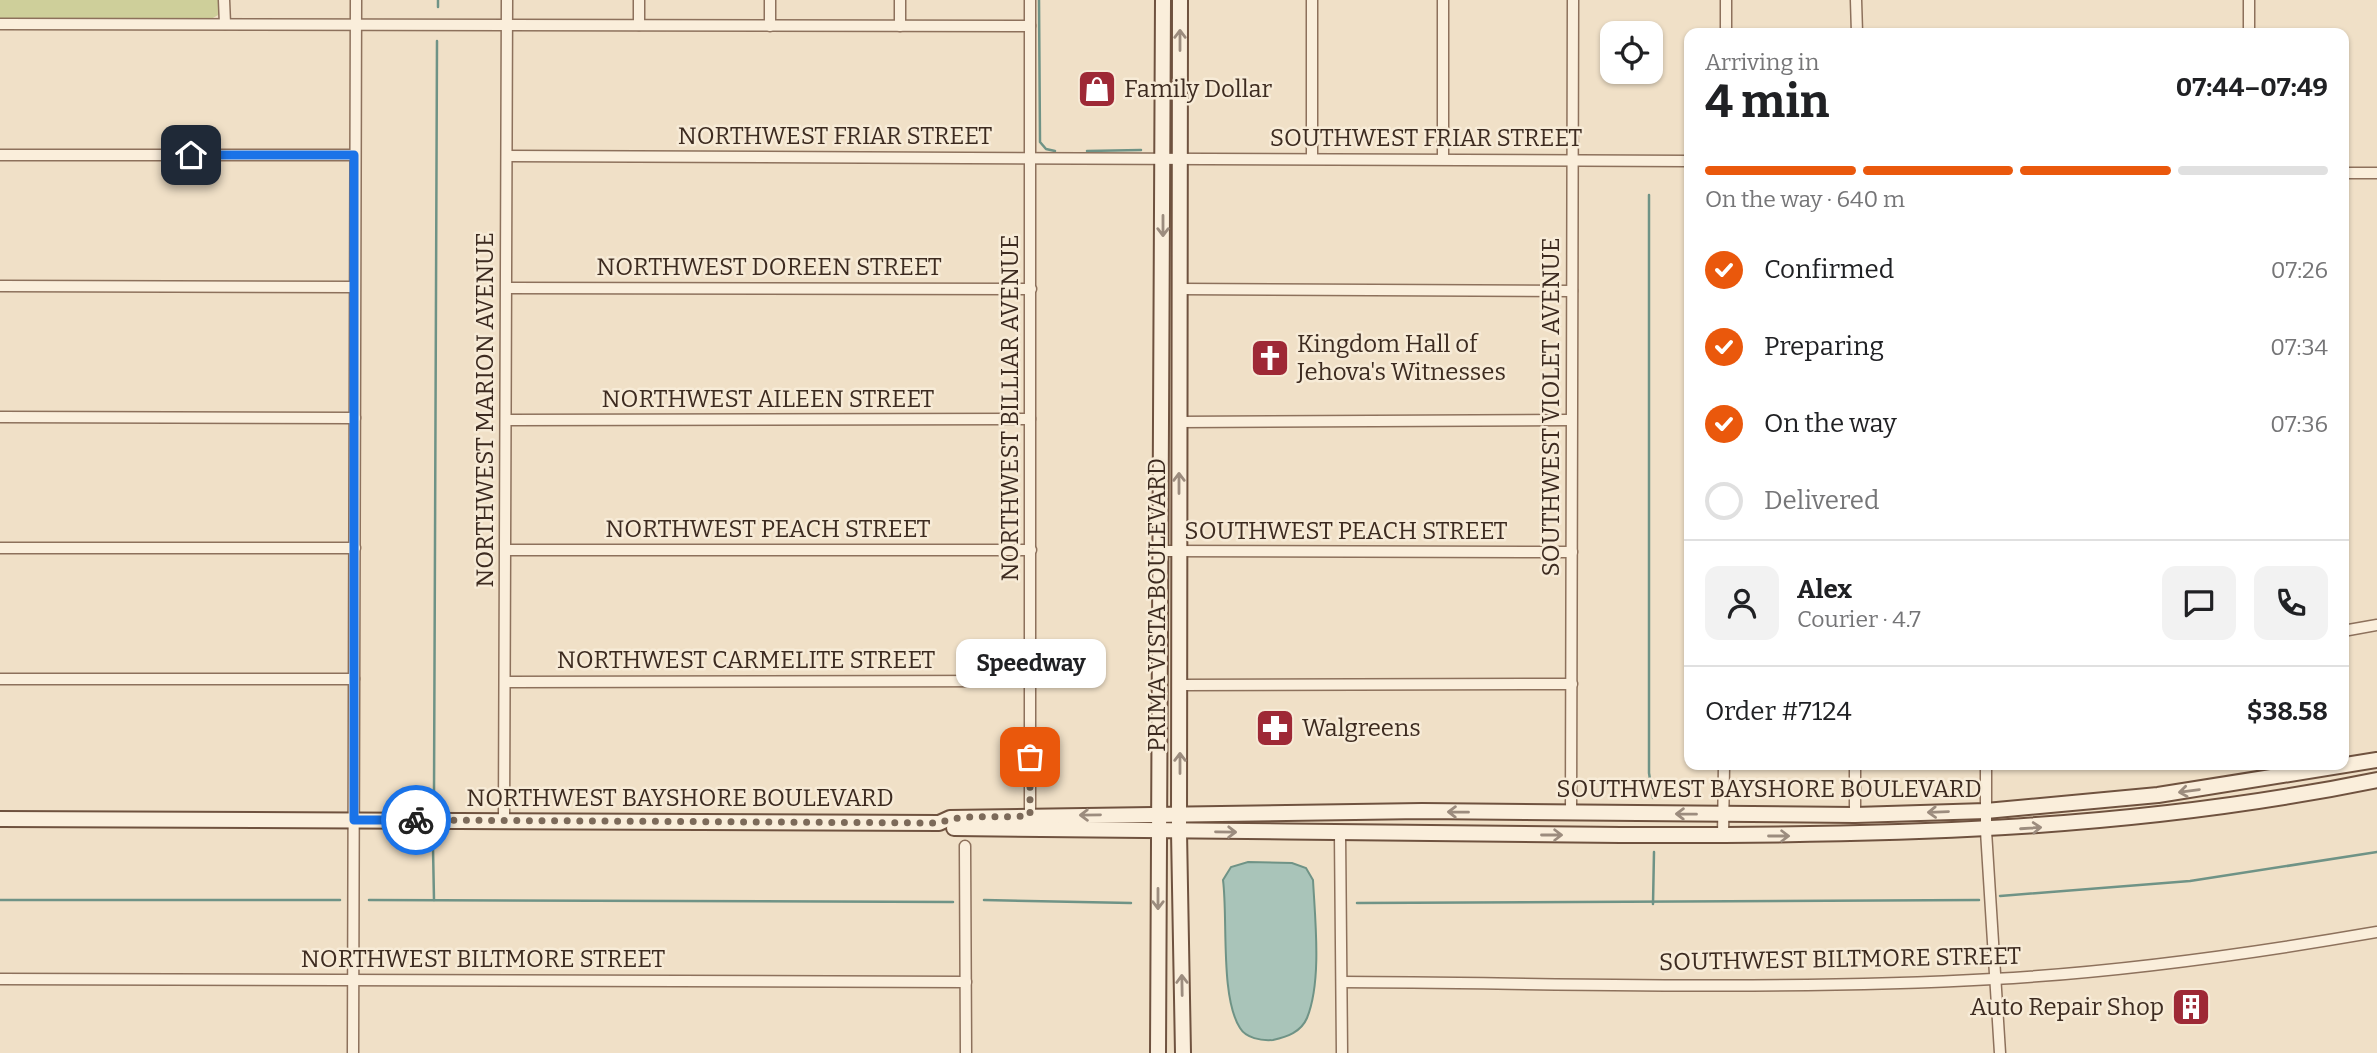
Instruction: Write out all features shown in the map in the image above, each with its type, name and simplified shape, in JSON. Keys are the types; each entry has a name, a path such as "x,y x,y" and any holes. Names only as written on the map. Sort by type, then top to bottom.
{"main road":[{"name":"PRIMA VISTA BOULEVARD","path":"1158,1053 1163,0"},
{"name":"PRIMA VISTA BOULEVARD","path":"1180,0 1178,551 1183,1053"},
{"name":"SOUTHWEST BAYSHORE BOULEVARD","path":"2349,765 2377,760"},
{"name":"SOUTHWEST BAYSHORE BOULEVARD","path":"1158,814 1500,812 1855,815 1986,811 2225,786 2321,770"},
{"path":"2242,804 2242,795 2247,791 2325,776 2331,770"},
{"name":"SOUTHWEST BAYSHORE BOULEVARD","path":"1158,830 1418,835 1723,836 1986,831 2128,819 2242,804 2374,779"},
{"path":"2128,819 2138,812 2216,801 2223,796 2225,786"},
{"path":"1418,835 1429,828 1488,827 1495,824 1500,812"},
{"path":"1509,834 1514,827 1525,821 1583,820 1594,813"},
{"name":"NORTHWEST BAYSHORE BOULEVARD","path":"0,819 939,823 950,818 1158,814"},
{"name":"NORTHWEST BAYSHORE BOULEVARD","path":"939,823 949,828 1158,830"}],"street":[{"path":"224,0 225,24"},
{"path":"354,1053 356,0"},
{"name":"NORTHWEST MARION AVENUE","path":"504,820 507,0"},
{"path":"639,0 639,25"},
{"path":"770,0 770,26"},
{"path":"900,0 900,26"},
{"name":"NORTHWEST BILLIAR AVENUE","path":"1030,0 1030,815"},
{"path":"1312,0 1312,158"},
{"path":"1443,0 1443,158"},
{"name":"SOUTHWEST VIOLET AVENUE","path":"1571,814 1573,0"},
{"path":"1726,0 1726,28"},
{"path":"1856,0 1857,28"},
{"path":"2249,0 2249,28"},
{"path":"0,24 1030,26"},
{"path":"0,155 354,155"},
{"name":"NORTHWEST FRIAR STREET","path":"507,156 1164,158"},
{"name":"SOUTHWEST FRIAR STREET","path":"1164,158 1684,161"},
{"path":"2349,173 2377,173"},
{"path":"0,286 354,287"},
{"name":"NORTHWEST DOREEN STREET","path":"507,288 1031,289"},
{"path":"1180,289 1572,290"},
{"path":"0,417 355,418"},
{"name":"NORTHWEST AILEEN STREET","path":"507,420 1030,419"},
{"path":"1180,422 1572,420"},
{"path":"0,548 355,548"},
{"name":"NORTHWEST PEACH STREET","path":"506,550 1031,551"},
{"name":"SOUTHWEST PEACH STREET","path":"1162,551 1572,552"},
{"path":"2349,630 2377,625"},
{"path":"0,679 354,679"},
{"name":"NORTHWEST CARMELITE STREET","path":"505,682 1029,681"},
{"path":"1181,685 1572,684"},
{"path":"1723,836 1724,770"},
{"path":"1855,770 1855,815"},
{"path":"1986,770 1986,831 2000,1053"},
{"path":"1340,834 1342,1053"},
{"path":"965,846 965,1053"},
{"name":"SOUTHWEST BILTMORE STREET","path":"1342,982 1870,984 1996,979 2161,965 2377,932"},
{"name":"NORTHWEST BILTMORE STREET","path":"0,979 966,982"}],"green space":[{"path":"0,0 221,0 220,14 211,19 0,21"}],"shaded area":[{"path":"1248,862 1292,863 1306,868 1313,880 1316,968 1312,1003 1301,1027 1273,1040 1254,1038 1240,1028 1234,1014 1227,978 1223,880 1231,867"}],"waterway":[{"path":"438,0 438,7"},
{"path":"1039,0 1040,142 1046,149 1055,151"},
{"path":"434,795 437,41"},
{"path":"1087,151 1141,150"},
{"path":"1649,195 1649,773 1653,798"},
{"path":"433,848 434,900"},
{"path":"1653,904 1654,852"},
{"path":"2000,896 2190,881 2377,852"},
{"path":"0,900 340,900"},
{"path":"369,900 953,902"},
{"path":"984,900 1131,903"},
{"path":"1357,903 1979,900"}],"way so far":[{"path":"416,820 939,823 950,818 1014,818 1030,815 1030,757"}],"place":[{"name":"Family Dollar","path":"1097,89"},
{"name":"Kingdom Hall of Jehova's Witnesses","path":"1270,358"},
{"name":"Walgreens","path":"1275,728"},
{"name":"Speedway","path":"1030,757"},
{"name":"Auto Repair Shop","path":"2191,1007"}],"route":[{"path":"191,155 354,155 354,820 416,820"}]}
